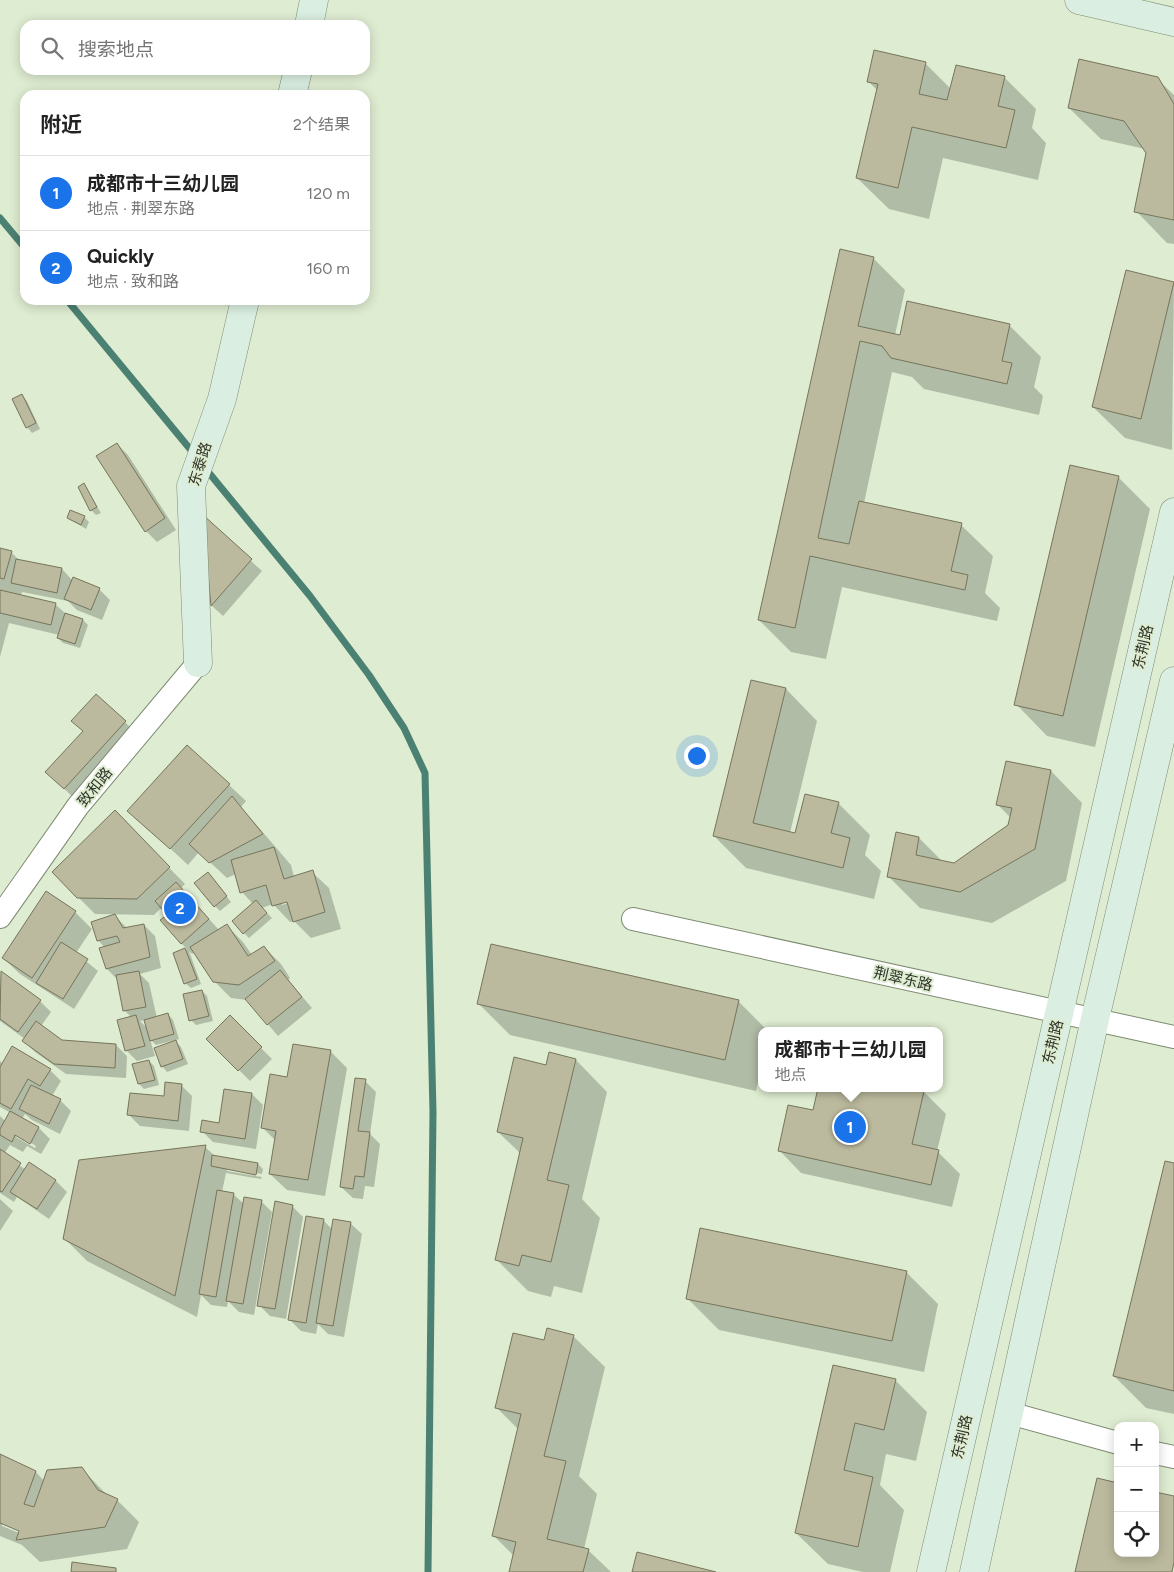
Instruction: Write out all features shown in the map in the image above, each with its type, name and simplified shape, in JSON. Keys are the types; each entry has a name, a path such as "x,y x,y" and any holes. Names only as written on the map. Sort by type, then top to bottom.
{"street":[{"path":"309,20 314,0"},
{"path":"1079,0 1174,22"},
{"path":"293,90 297,75"},
{"name":"东泰路","path":"198,663 191,486 222,399 244,305"},
{"name":"东荆路","path":"931,1572 1174,512"},
{"name":"致和路","path":"0,917 78,806 198,663"},
{"path":"974,1572 1095,1019 1174,680"},
{"name":"荆翠东路","path":"633,919 1060,1014 1095,1019 1174,1037"},
{"path":"1009,1413 1114,1442"},
{"path":"1159,1454 1174,1457"}],"building":[{"path":"874,50 926,62 919,94 947,100 956,65 1005,76 998,106 1015,110 1006,148 912,127 898,188 856,178 878,84 867,82"},
{"path":"1079,59 1158,77 1174,104 1174,220 1134,212 1146,153 1124,121 1068,108"},
{"path":"840,249 874,257 858,326 900,335 907,301 1010,324 1002,361 1012,363 1007,384 891,358 882,346 860,341 818,538 849,544 859,501 962,523 951,571 968,575 965,590 810,556 795,628 758,620"},
{"path":"1126,270 1174,282 1141,419 1092,407"},
{"path":"22,394 36,423 26,428 12,399"},
{"path":"117,443 165,518 145,532 96,456"},
{"path":"1070,465 1119,476 1063,716 1014,705"},
{"path":"84,483 97,507 90,511 78,487"},
{"path":"70,510 85,516 81,525 67,518"},
{"path":"202,514 252,559 211,606"},
{"path":"0,548 12,551 4,579 0,578"},
{"path":"16,559 62,568 57,593 11,583"},
{"path":"73,577 100,588 91,610 64,599"},
{"path":"0,590 56,603 51,625 0,613"},
{"path":"65,613 83,619 75,644 57,638"},
{"path":"751,680 786,688 753,823 795,833 805,794 839,802 831,833 850,838 843,868 713,836"},
{"path":"96,694 126,721 64,789 45,772 83,731 71,721"},
{"path":"187,745 230,784 170,849 127,811"},
{"path":"1006,761 1051,770 1035,849 960,892 887,877 896,832 919,837 916,855 954,863 1008,825 1012,808 996,805"},
{"path":"232,796 263,834 209,863 189,844"},
{"path":"115,810 170,867 137,899 77,898 52,872"},
{"path":"274,847 284,879 313,870 325,912 293,922 287,902 272,906 266,885 240,893 231,860"},
{"path":"208,872 227,896 214,907 194,883"},
{"path":"176,882 209,919 181,944 160,920 167,915 155,901"},
{"path":"46,891 76,911 32,978 2,958"},
{"path":"256,900 267,913 243,934 232,921"},
{"path":"115,914 123,928 144,924 150,957 106,969 99,948 120,942 117,936 97,941 91,922"},
{"path":"227,924 248,956 264,946 275,961 239,985 213,982 190,947"},
{"path":"61,942 88,959 63,999 36,983"},
{"path":"491,944 739,1000 725,1060 477,1004"},
{"path":"185,948 197,979 184,984 173,953"},
{"path":"280,970 302,997 267,1025 245,999"},
{"path":"1,971 41,1000 18,1032 0,1019"},
{"path":"139,971 146,1007 123,1011 116,975"},
{"path":"202,990 209,1016 189,1021 183,994"},
{"path":"168,1013 174,1034 150,1041 144,1020"},
{"path":"136,1015 145,1046 125,1051 117,1020"},
{"path":"230,1015 262,1047 238,1071 206,1039"},
{"path":"36,1021 62,1040 116,1044 115,1068 54,1064 22,1041"},
{"path":"176,1040 183,1059 161,1067 154,1048"},
{"path":"293,1044 331,1050 308,1180 269,1174 276,1131 261,1128 270,1074 287,1077"},
{"path":"12,1046 51,1069 40,1086 28,1079 11,1109 0,1103 0,1067"},
{"path":"549,1052 576,1059 547,1180 569,1185 551,1262 522,1255 519,1266 495,1260 523,1138 497,1132 514,1057 546,1065"},
{"path":"149,1060 155,1080 138,1084 132,1064"},
{"path":"355,1078 366,1079 358,1131 370,1132 364,1177 355,1176 353,1189 340,1187"},
{"path":"165,1082 182,1084 178,1121 127,1115 130,1093 164,1096"},
{"path":"31,1085 61,1099 49,1124 19,1109"},
{"path":"224,1089 252,1093 245,1139 200,1132 202,1120 219,1123"},
{"path":"817,1092 924,1092 912,1144 939,1150 931,1185 778,1151 788,1105 813,1110"},
{"path":"10,1111 39,1127 30,1144 15,1135 12,1142 0,1135 0,1129"},
{"path":"206,1145 175,1296 63,1239 79,1160"},
{"path":"0,1149 21,1163 2,1192 0,1191"},
{"path":"212,1155 258,1163 256,1175 211,1166"},
{"path":"1165,1161 1174,1163 1174,1391 1113,1376"},
{"path":"29,1162 56,1180 37,1209 10,1192"},
{"path":"217,1190 234,1193 216,1297 199,1294"},
{"path":"244,1197 262,1200 243,1304 226,1301"},
{"path":"275,1201 293,1205 275,1309 257,1306"},
{"path":"306,1216 324,1219 306,1323 288,1320"},
{"path":"333,1219 351,1222 333,1326 316,1323"},
{"path":"700,1228 907,1271 892,1341 686,1299"},
{"path":"547,1328 574,1335 544,1456 566,1461 547,1539 589,1549 583,1572 509,1572 516,1542 492,1536 521,1414 495,1408 513,1333 544,1340"},
{"path":"833,1365 896,1379 884,1430 855,1423 844,1470 873,1477 858,1547 795,1533"},
{"path":"0,1454 36,1471 24,1504 34,1507 47,1470 82,1467 98,1490 118,1499 105,1527 16,1540 19,1531 0,1523"},
{"path":"1097,1478 1114,1482 1114,1557 1159,1557 1159,1493 1174,1496 1174,1562 1172,1572 1075,1572"},
{"path":"637,1552 716,1572 632,1572"},
{"path":"72,1562 116,1568 116,1572 71,1572"}],"waterway":[{"path":"0,218 20,242"},
{"path":"71,305 195,455"},
{"path":"205,468 310,596 369,675 404,728 425,773 433,1112 428,1572"}],"place":[{"name":"Quickly","path":"180,908"},
{"name":"成都市十三幼儿园","path":"850,1127"}]}
